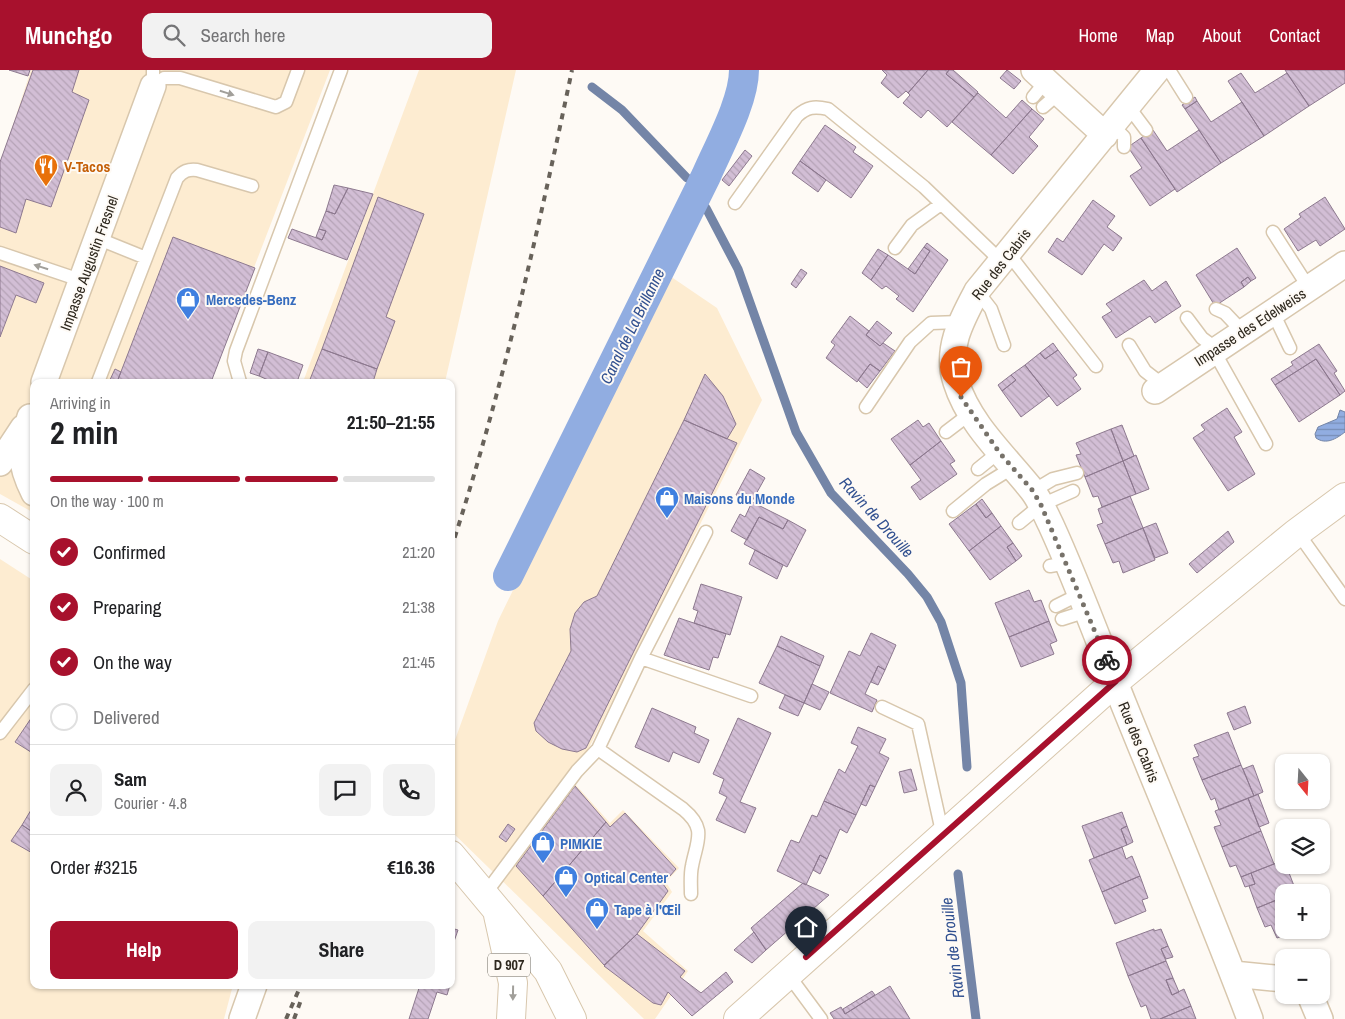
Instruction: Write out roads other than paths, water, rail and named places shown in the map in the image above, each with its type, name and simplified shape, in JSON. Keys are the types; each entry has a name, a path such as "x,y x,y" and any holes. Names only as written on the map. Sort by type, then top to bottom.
{"main road":[{"path":"726,1019 745,1013 1116,681 1295,534 1345,498"},
{"path":"1232,585 1345,514"},
{"path":"0,518 30,537"},
{"name":"D 907","path":"455,860 548,971 572,1019"},
{"name":"D 907","path":"491,903 513,983 511,1019"}],"street":[{"name":"Rue des Cabris","path":"1157,70 1128,106 1113,135 977,291 960,322 952,350 952,366 961,397 970,413 1037,498 1058,564 1084,602 1250,1019"},
{"name":"Impasse Augustin Fresnel","path":"45,379 99,239 153,78"},
{"path":"1043,90 1113,135"},
{"name":"Impasse des Edelweiss","path":"1159,388 1345,264"},
{"path":"1,457 30,415"},
{"path":"30,418 20,448 22,464 30,483"},
{"path":"1233,974 1275,978"},
{"path":"242,1019 253,989"},
{"path":"1314,1004 1320,1019"}],"lane":[{"path":"153,78 164,78 180,74 276,106 286,102 298,70"},
{"path":"239,379 234,361 236,351 341,70"},
{"path":"1169,70 1186,97"},
{"path":"1128,106 1146,130"},
{"path":"735,204 797,116 806,108 828,109 924,187 941,204 1005,257 1096,366"},
{"path":"99,379 177,178 182,173 197,170 252,186"},
{"path":"895,248 912,225 941,204"},
{"path":"1273,232 1309,288"},
{"path":"99,239 146,258"},
{"path":"0,253 83,281"},
{"path":"977,291 992,309 1004,345"},
{"path":"1216,309 1224,313 1243,332"},
{"path":"1270,314 1278,323 1290,348"},
{"path":"1187,318 1220,362 1266,444"},
{"path":"866,407 910,342 931,323 960,322"},
{"path":"1129,345 1145,371 1159,388"},
{"path":"946,432 970,413"},
{"path":"978,469 1006,460"},
{"path":"953,511 986,484 1006,460"},
{"path":"1019,523 1053,479 1077,474"},
{"path":"1037,498 1073,491"},
{"path":"491,903 577,771 598,749 641,658 706,532"},
{"path":"1303,540 1344,596"},
{"path":"1056,606 1084,602"},
{"path":"1062,619 1084,602"},
{"path":"641,658 751,696"},
{"path":"0,733 30,694"},
{"path":"882,707 918,724 934,845"},
{"path":"598,749 683,809 694,820 699,834 692,867 691,894"},
{"path":"788,973 821,1019"}],"water":[{"path":"1340,410 1345,412 1345,432 1335,439 1327,441 1316,438 1315,434 1318,427 1337,419"}],"waterway":[{"name":"Canal de La Brillanne","path":"508,576 706,176 735,109 740,95 744,70"},
{"name":"Ravin de Drouille","path":"592,87 622,110 687,178"},
{"name":"Ravin de Drouille","path":"706,208 738,269 796,432 831,493 908,574 927,597 941,622 961,683 967,767"},
{"name":"Ravin de Drouille","path":"958,874 976,1019"}],"railway":[{"path":"455,536 503,371 546,191 572,70"},
{"path":"286,1019 299,989"},
{"path":"294,1019 301,1000"}],"place":[{"name":"V-Tacos","path":"46,187"},
{"name":"Mercedes-Benz","path":"188,320"},
{"name":"Maisons du Monde","path":"667,519"},
{"name":"PIMKIE","path":"543,864"},
{"name":"Optical Center","path":"566,898"},
{"name":"Tape à l'Œil","path":"597,930"}]}
